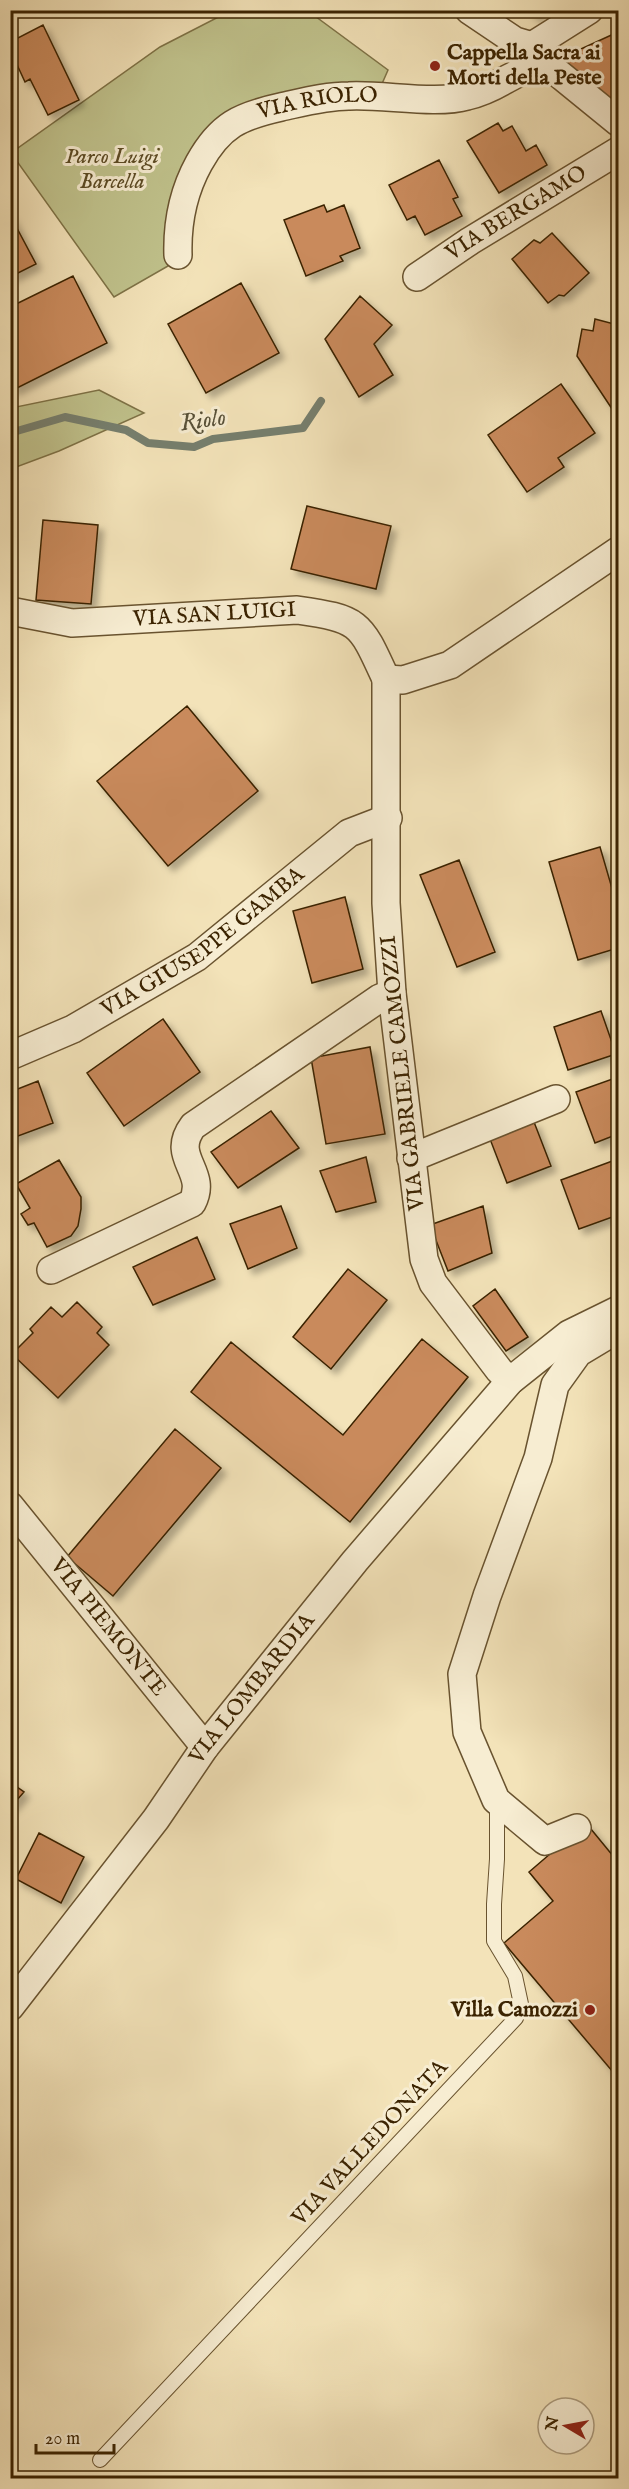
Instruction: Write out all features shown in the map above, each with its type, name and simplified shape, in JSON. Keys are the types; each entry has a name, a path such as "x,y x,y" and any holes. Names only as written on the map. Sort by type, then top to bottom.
{"street":[{"path":"469,10 515,41 532,46 548,65 618,122"},
{"path":"532,46 589,10"},
{"name":"VIA RIOLO","path":"178,255 177,227 183,200 194,172 220,132 241,118 326,97 376,96 446,99 467,97 495,86 519,72 524,68 532,46"},
{"name":"VIA BERGAMO","path":"417,277 470,240 618,151"},
{"path":"386,679 403,680 450,665 618,551"},
{"name":"VIA SAN LUIGI","path":"10,611 72,624 297,610 331,615 351,622 363,632 386,679 386,735"},
{"name":"VIA GABRIELE CAMOZZI","path":"386,735 388,818 386,903 392,993 424,1259 433,1283 499,1370 510,1381"},
{"name":"VIA GIUSEPPE GAMBA","path":"10,1056 73,1029 196,957 349,832 388,818"},
{"path":"51,1270 192,1203 197,1193 197,1181 184,1149 186,1136 193,1126 380,998 392,993"},
{"path":"411,1158 556,1099"},
{"name":"VIA LOMBARDIA","path":"10,2007 156,1819 205,1747 356,1561 510,1381 569,1334 618,1310"},
{"path":"577,1828 544,1841 496,1800 467,1732 462,1674 487,1596 538,1458 555,1385 578,1353 618,1329"},
{"name":"VIA PIEMONTE","path":"10,1506 205,1747"}],"lane":[{"name":"VIA VALLEDONATA","path":"100,2460 516,2019 521,2004 515,1976 494,1941 494,1904 498,1859 496,1800"}],"green space":[{"name":"Parco Luigi Barcella","path":"230,11 308,11 388,70 381,86 221,121 168,241 168,266 114,297 11,153 160,47"},
{"path":"99,390 144,413 59,451 11,469 11,408"}],"building":[{"path":"527,10 541,10 537,17"},
{"path":"43,25 79,100 48,115 30,79 25,82 13,56 17,55 10,42"},
{"path":"618,32 618,106 572,79 561,58"},
{"path":"498,123 503,131 512,126 526,151 536,145 547,165 499,193 467,141"},
{"path":"439,160 458,197 453,199 462,216 425,235 415,216 407,220 389,185"},
{"path":"324,205 327,212 344,205 360,248 340,256 343,261 306,276 284,220"},
{"path":"10,215 36,264 10,277"},
{"path":"552,233 589,273 564,296 559,295 548,303 512,259 534,240 540,243"},
{"path":"73,276 107,343 13,390 10,385 10,307"},
{"path":"241,283 279,353 206,393 168,324"},
{"path":"360,296 392,325 374,344 393,375 359,397 325,339"},
{"path":"595,319 618,325 618,418 577,356 582,329 593,331"},
{"path":"561,384 595,433 558,458 564,467 527,492 488,435"},
{"path":"307,506 391,526 376,589 291,569"},
{"path":"43,520 98,525 91,604 36,600"},
{"path":"187,706 258,791 168,866 97,781"},
{"path":"600,847 618,909 618,948 578,960 549,862"},
{"path":"459,860 495,952 457,967 420,875"},
{"path":"345,897 363,969 312,983 293,911"},
{"path":"601,1011 616,1054 568,1070 554,1027"},
{"path":"163,1019 200,1072 124,1126 87,1073"},
{"path":"370,1047 385,1134 326,1144 311,1058"},
{"path":"618,1077 618,1134 595,1143 576,1092"},
{"path":"38,1081 53,1123 10,1139 10,1092"},
{"path":"271,1111 299,1148 238,1188 211,1152"},
{"path":"534,1122 551,1166 507,1183 490,1139"},
{"path":"366,1157 376,1202 336,1212 320,1171"},
{"path":"59,1160 81,1197 81,1209 78,1226 71,1236 47,1247 34,1223 28,1225 21,1214 30,1208 16,1184"},
{"path":"615,1160 618,1170 618,1215 579,1229 561,1180"},
{"path":"281,1206 297,1248 248,1269 230,1224"},
{"path":"483,1206 492,1253 448,1271 430,1225"},
{"path":"197,1237 215,1279 153,1305 133,1267"},
{"path":"348,1269 387,1300 331,1369 293,1337"},
{"path":"495,1289 528,1337 506,1351 473,1306"},
{"path":"77,1302 102,1327 97,1333 109,1345 58,1398 12,1354 33,1333 30,1329 51,1307 62,1317"},
{"path":"422,1339 468,1377 350,1522 191,1392 231,1342 343,1435"},
{"path":"175,1429 221,1468 113,1596 67,1557"},
{"path":"10,1782 24,1792 10,1808"},
{"name":"Villa Camozzi","path":"586,1823 618,1862 618,2078 504,1943 553,1901 529,1872"},
{"path":"39,1833 84,1857 61,1903 16,1879"}],"waterway":[{"name":"Riolo","path":"10,433 65,417 126,430 148,443 194,447 213,439 303,428 321,401"}],"place":[{"name":"Cappella Sacra ai Morti della Peste","path":"435,66"},
{"name":"Villa Camozzi","path":"590,2010"}]}
